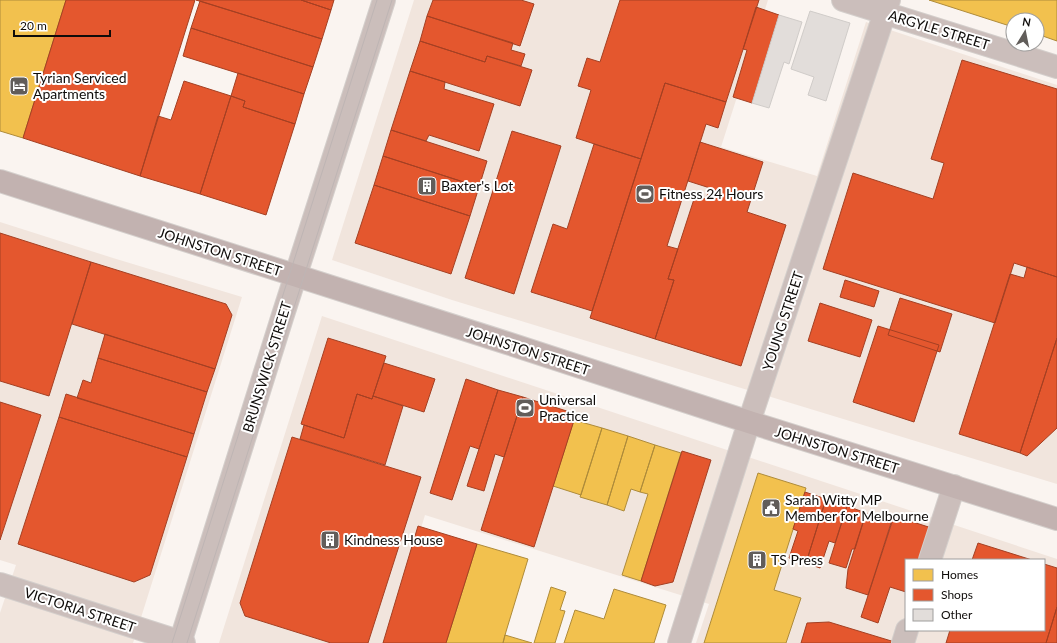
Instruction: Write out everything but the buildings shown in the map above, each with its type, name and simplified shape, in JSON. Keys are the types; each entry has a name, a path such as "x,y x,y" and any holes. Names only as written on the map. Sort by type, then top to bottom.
{"main road":[{"name":"JOHNSTON STREET","path":"0,181 749,422 1057,519"}],"street":[{"name":"BRUNSWICK STREET","path":"181,643 384,0"},
{"name":"ARGYLE STREET","path":"843,0 887,7 1057,67"},
{"name":"YOUNG STREET","path":"679,643 749,422 887,7"},
{"path":"930,559 954,486"},
{"name":"VICTORIA STREET","path":"0,584 181,643"},
{"path":"903,643 907,631"}],"shaded area":[{"path":"414,0 768,0 721,147 817,176 866,22 1057,85 1057,484 452,300 332,260"},
{"path":"0,222 242,297 133,643 0,643 0,613 16,565 0,560"},
{"path":"322,316 1057,559 1057,643 696,643 709,604 425,515 386,643 219,643"}],"tram line":[{"path":"172,643 377,0"},
{"path":"187,643 392,0"}],"place":[{"name":"Tyrian Serviced Apartments","path":"19,86"},
{"name":"Baxter's Lot","path":"427,186"},
{"name":"Fitness 24 Hours","path":"645,194"},
{"name":"Universal Practice","path":"525,408"},
{"name":"Sarah Witty MP Member for Melbourne","path":"771,508"},
{"name":"Kindness House","path":"330,540"},
{"name":"TS Press","path":"757,560"}]}
